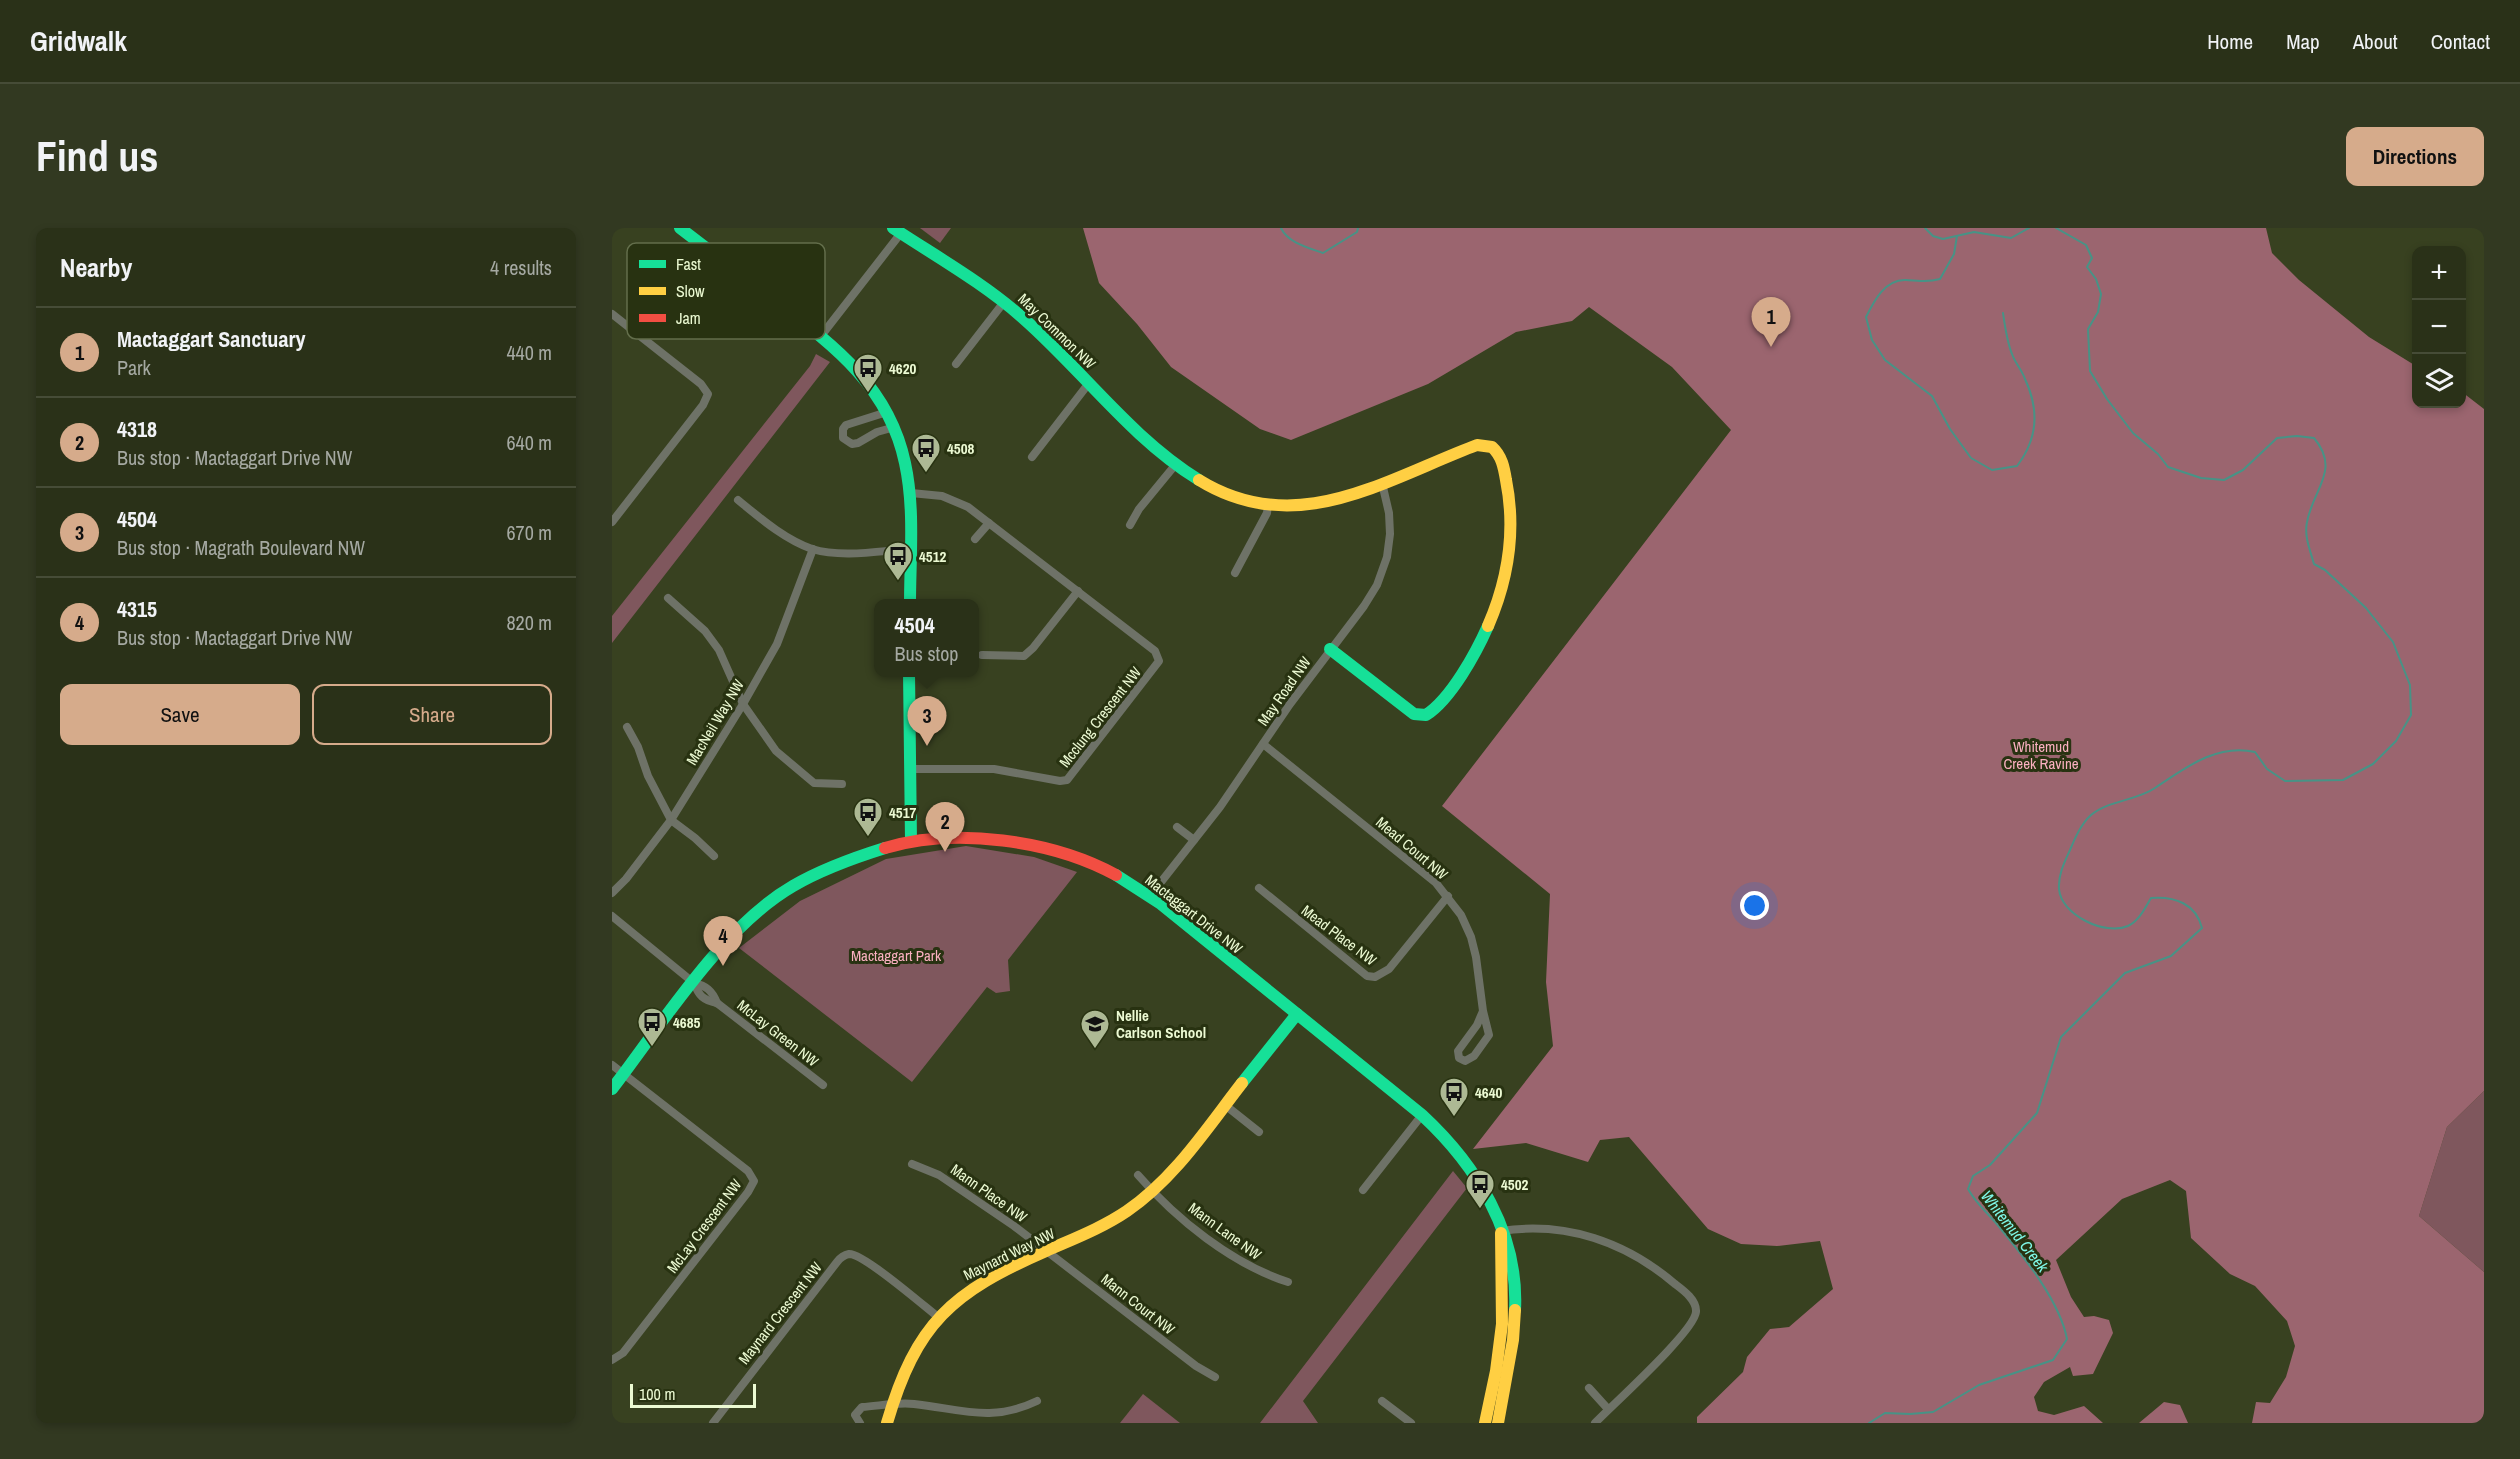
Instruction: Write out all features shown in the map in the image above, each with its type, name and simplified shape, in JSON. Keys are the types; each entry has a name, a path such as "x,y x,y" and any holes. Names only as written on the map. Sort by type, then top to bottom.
{"street":[{"path":"680,228 700,243"},
{"path":"825,330 897,230"},
{"name":"May Common NW","path":"897,230 956,266 1004,302 1037,330 1134,430 1176,464 1214,489 1239,499 1291,507 1327,502 1480,444 1488,444 1496,450 1505,472 1511,513 1509,556 1499,601 1487,632 1470,662 1437,706 1426,715 1411,712 1330,649"},
{"name":"May Common NW","path":"956,364 1004,302"},
{"path":"612,314 627,326"},
{"path":"612,522 703,405 708,394 702,384 644,339"},
{"path":"825,339 867,379 895,427 905,454 911,493 910,599"},
{"name":"May Common NW","path":"1032,457 1089,383"},
{"path":"887,412 846,425 843,429 843,438 852,444 858,443 877,432 895,427"},
{"path":"1130,525 1139,509 1176,464"},
{"name":"May Road NW","path":"1150,896 1194,840 1290,704 1370,597 1385,565 1389,544 1390,522 1382,483"},
{"name":"Mcclung Crescent NW","path":"910,769 994,770 1060,782 1067,780 1159,661 1155,651 968,507 933,493 911,493"},
{"path":"738,500 775,529 813,549 850,553 910,549"},
{"path":"1235,573 1267,513 1268,505"},
{"path":"975,539 989,523"},
{"name":"MacNeil Way NW","path":"612,892 626,879 671,820 743,704 777,644 813,549"},
{"path":"982,654 1024,656 1033,648 1078,591"},
{"path":"668,598 705,631 719,650 743,704 776,751 814,783 842,784"},
{"path":"909,677 911,841"},
{"path":"627,727 638,747 648,776 671,820 714,856"},
{"name":"Mead Court NW","path":"1263,744 1436,883 1461,915 1471,937 1489,1035 1474,1056 1465,1061 1459,1058 1458,1051 1484,1011"},
{"path":"1177,827 1194,840"},
{"name":"Mactaggart Drive NW","path":"612,1089 694,983 745,922 789,889 819,871 852,856 911,841 979,837 1031,844 1094,865 1150,896 1297,1014 1422,1115 1447,1138 1472,1170 1489,1200 1511,1252 1515,1302 1511,1358 1498,1423"},
{"name":"Mead Place NW","path":"1258,888 1367,976 1375,977 1389,969 1448,896"},
{"name":"McLay Green NW","path":"612,916 694,983 698,994 704,999 717,1003 823,1085"},
{"name":"Maynard Way NW","path":"887,1423 891,1405 907,1363 920,1340 938,1317 960,1296 982,1281 1106,1225 1152,1191 1181,1161 1297,1014"},
{"path":"612,1065 623,1075"},
{"name":"McLay Crescent NW","path":"612,1360 623,1353 748,1192 754,1181 748,1171 623,1075"},
{"path":"1225,1105 1259,1132"},
{"path":"1363,1190 1422,1115"},
{"name":"Mann Place NW","path":"912,1164 939,1175 1046,1251"},
{"path":"1138,1175 1152,1191"},
{"name":"Mann Lane NW","path":"1152,1191 1201,1233 1242,1263 1263,1274 1288,1282"},
{"path":"1501,1232 1542,1228 1576,1233 1606,1242 1647,1262 1683,1291 1695,1305 1695,1316 1671,1346 1595,1423"},
{"name":"Mactaggart Drive NW","path":"1485,1423 1497,1365 1502,1324 1501,1232"},
{"name":"Mann Court NW","path":"1046,1251 1196,1366 1215,1377"},
{"name":"Maynard Crescent NW","path":"713,1423 837,1262 844,1256 854,1255 868,1263 938,1317"},
{"path":"1589,1388 1608,1409"},
{"path":"860,1423 855,1415 862,1407 912,1404 988,1415 1018,1410 1037,1401"},
{"path":"1382,1401 1411,1423"}],"green space":[{"path":"920,228 951,228 940,243"},
{"name":"Whitemud Creek Ravine","path":"1083,228 2266,228 2272,253 2299,280 2369,337 2412,364 2412,408 2466,408 2466,395 2484,409 2484,1091 2447,1127 2419,1216 2484,1272 2484,1423 2252,1423 2256,1402 2270,1403 2286,1377 2295,1346 2287,1321 2255,1286 2230,1274 2191,1238 2186,1191 2170,1180 2122,1199 2056,1260 2071,1297 2084,1317 2094,1316 2109,1320 2113,1333 2093,1374 2073,1376 2070,1367 2044,1382 2034,1397 2038,1411 2054,1415 2084,1406 2103,1423 1697,1423 1697,1417 1743,1372 1747,1357 1770,1329 1789,1327 1833,1289 1820,1241 1777,1246 1741,1244 1708,1229 1629,1137 1600,1140 1588,1162 1526,1143 1473,1149 1553,1046 1546,982 1550,894 1442,806 1731,430 1672,367 1589,307 1572,321 1516,332 1428,384 1291,440 1260,429 1171,367 1137,324 1099,283"},
{"path":"816,354 830,362 612,643 612,616 810,366"},
{"name":"Mactaggart Park","path":"966,846 1034,857 1077,872 1008,960 1010,991 996,993 987,987 912,1082 739,948 800,901 886,859"},
{"path":"2484,1091 2484,1272 2419,1216 2447,1127"},
{"path":"1453,1171 1467,1188 1303,1401 1318,1423 1260,1423"},
{"path":"1143,1394 1180,1423 1120,1423"},
{"path":"2164,1402 2180,1405 2188,1423 2139,1423"}],"waterway":[{"name":"Whitemud Creek","path":"1281,228 1294,241 1323,253 1357,232 1358,228"},
{"name":"Whitemud Creek","path":"1925,228 1933,236 1943,239 1974,232 2011,238 2029,228"},
{"name":"Whitemud Creek","path":"1869,1423 1885,1413 1933,1412 1979,1385 2053,1360 2067,1339 2057,1310 2040,1281 1968,1189 1973,1176 1990,1165 2037,1113 2061,1037 2125,973 2171,956 2202,928 2190,907 2168,898 2151,898 2135,921 2119,928 2097,926 2076,915 2067,907 2059,889 2060,874 2084,823 2098,810 2140,796 2190,765 2228,751 2255,752 2267,769 2285,781 2343,780 2373,764 2396,741 2411,715 2410,685 2393,642 2366,608 2325,570 2314,564 2306,527 2325,470 2322,449 2314,438 2297,436 2277,438 2243,470 2224,480 2201,478 2168,467 2158,454 2133,433 2107,399 2090,371 2088,329 2098,312 2101,294 2096,279 2087,267 2092,258 2086,245 2056,228"},
{"path":"1957,236 1954,254 1940,279 1906,280 1892,283 1881,292 1866,317 1872,340 1885,360 1932,396 1950,429 1971,458 1992,470 2017,466 2029,445 2034,424 2030,390 2010,349 2003,313"}],"traffic: fast":[{"path":"680,228 700,243"},
{"path":"893,228 977,282 1009,306 1046,339 1151,445 1199,480"},
{"path":"823,339 856,370 872,389 886,411 897,436 905,463 910,498 910,599"},
{"path":"1330,649 1414,714 1426,715 1445,698 1453,687 1470,662 1488,626"},
{"path":"909,677 911,841"},
{"path":"612,1089 695,978 742,926 767,904 793,886 838,864 885,848"},
{"path":"1116,875 1161,904 1422,1115 1442,1135 1476,1178 1502,1228 1510,1254 1515,1310"},
{"path":"1242,1083 1297,1014"}],"traffic: slow":[{"path":"1199,480 1235,497 1270,505 1305,505 1339,498 1374,487 1477,445 1492,447 1500,458 1504,471 1509,499 1510,536 1501,591 1488,626"},
{"path":"887,1423 898,1389 911,1360 925,1335 942,1315 962,1297 986,1281 1013,1266 1108,1223 1144,1198 1189,1152 1242,1083"},
{"path":"1485,1423 1496,1371 1502,1324 1501,1233"},
{"path":"1498,1423 1513,1340 1515,1310"}],"traffic: jam":[{"path":"885,848 942,838 1003,840 1063,853 1116,875"}],"place":[{"name":"Mactaggart Sanctuary","path":"1771,347"},
{"name":"4620","path":"868,394"},
{"name":"4508","path":"926,474"},
{"name":"4512","path":"898,582"},
{"name":"4504","path":"927,746"},
{"name":"4517","path":"868,838"},
{"name":"4318","path":"945,852"},
{"name":"4315","path":"723,966"},
{"name":"4685","path":"652,1048"},
{"name":"Nellie Carlson School","path":"1095,1050"},
{"name":"4640","path":"1454,1118"},
{"name":"4502","path":"1480,1210"}]}
